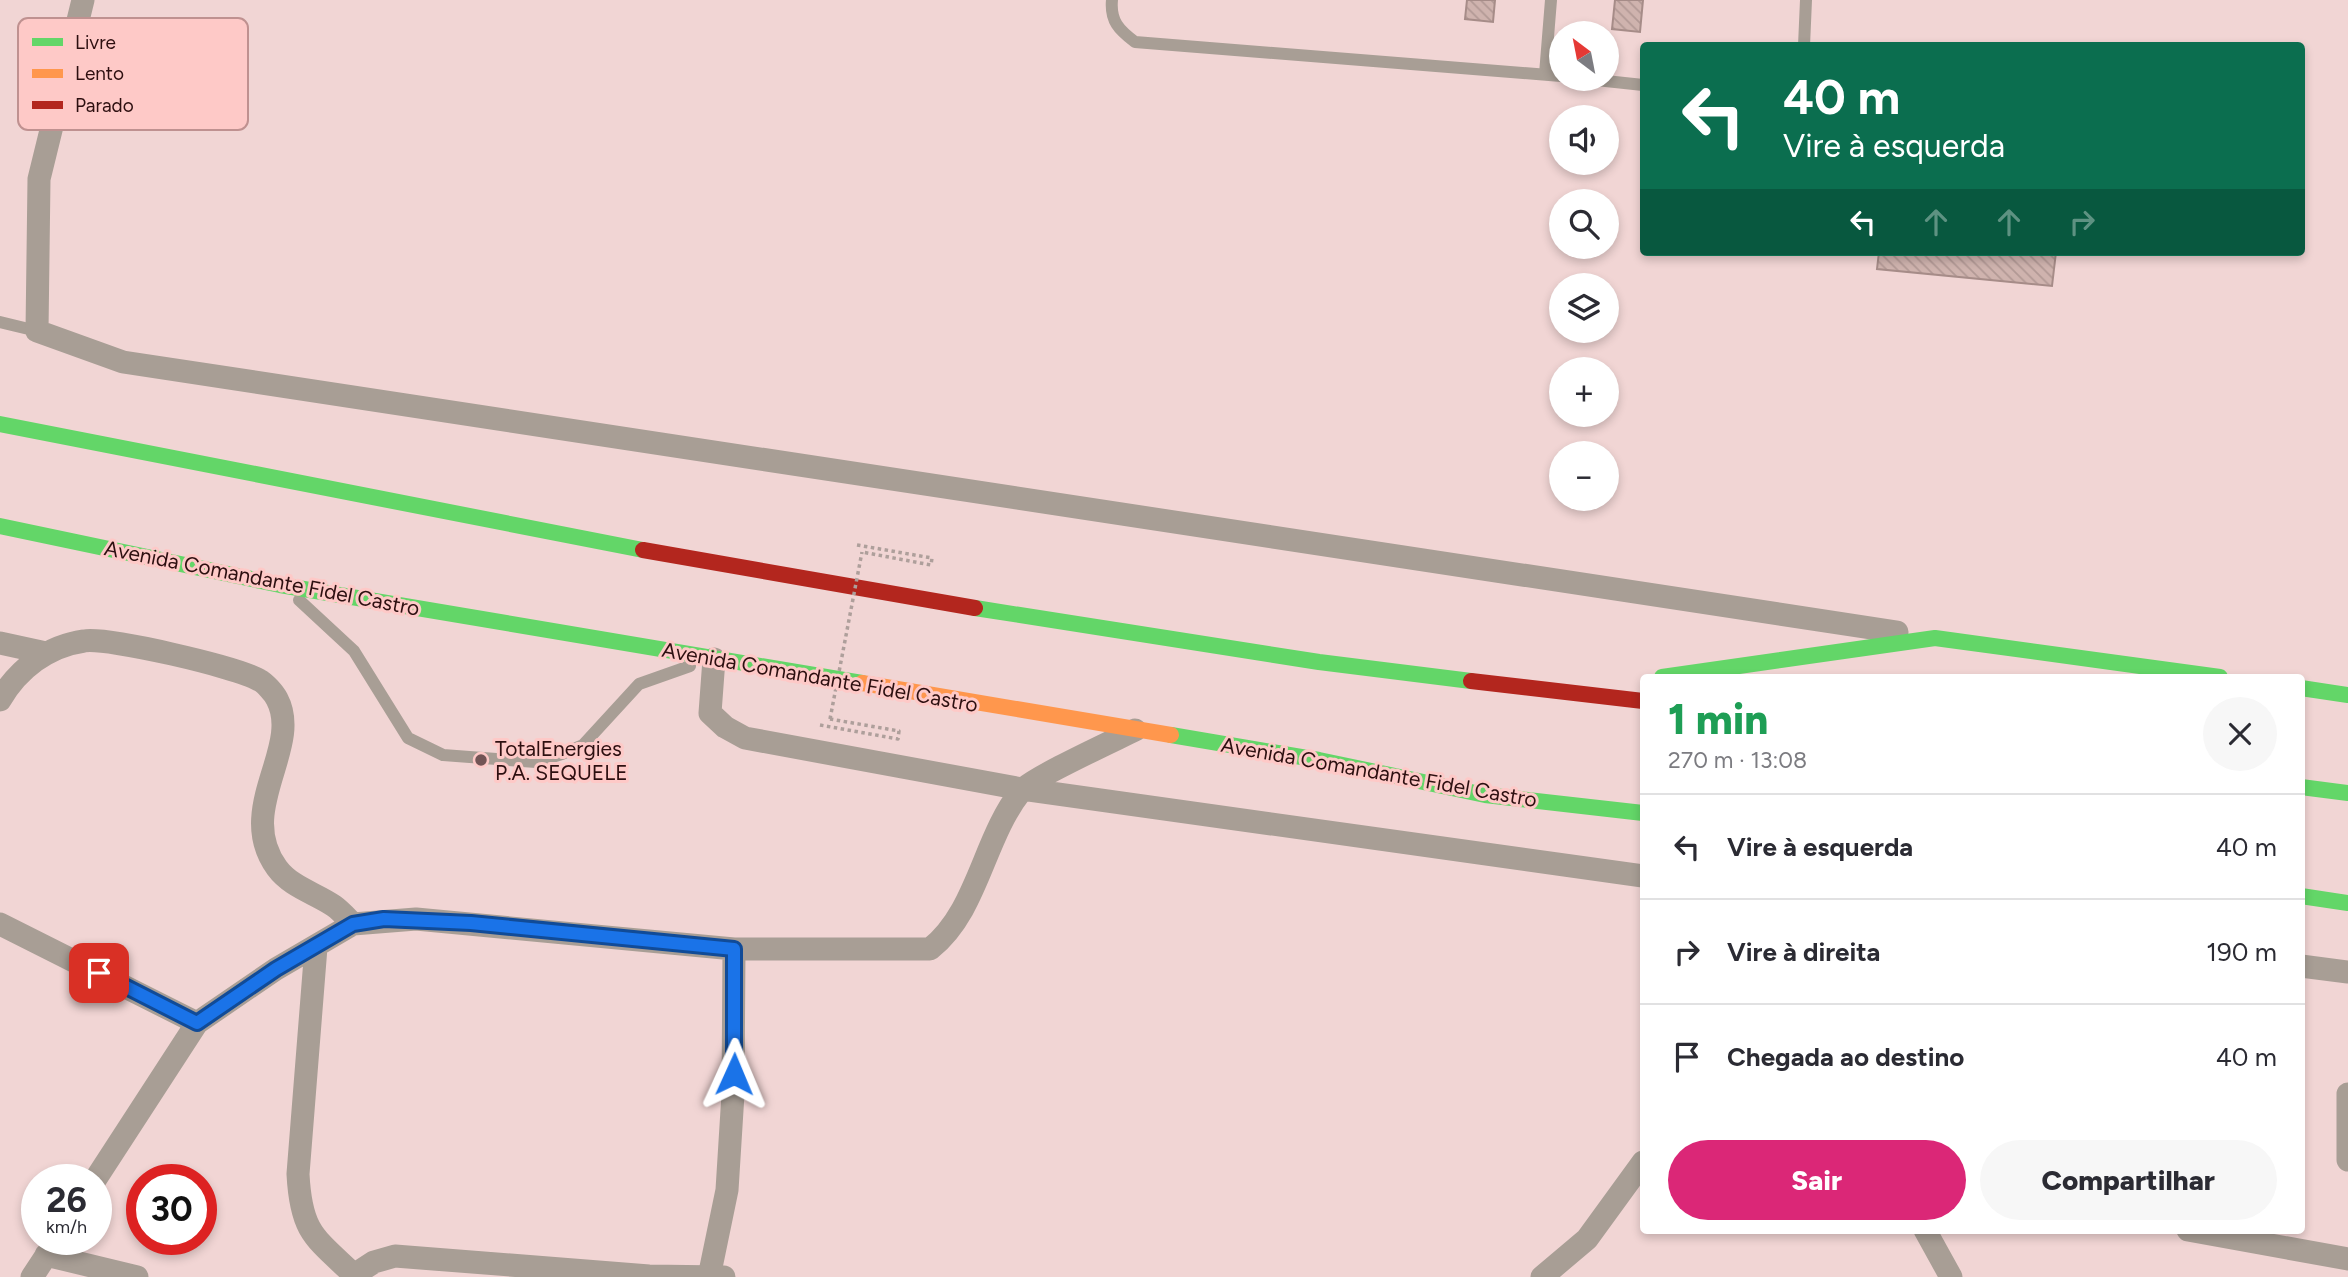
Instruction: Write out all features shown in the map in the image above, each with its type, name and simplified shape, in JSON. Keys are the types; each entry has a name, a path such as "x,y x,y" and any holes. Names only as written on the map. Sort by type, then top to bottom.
{"highway":[{"path":"0,424 304,485 842,585 1321,663 1640,701"},
{"name":"Avenida Comandante Fidel Castro","path":"0,526 280,584 1319,761 1485,795 1640,813"},
{"path":"1683,674 1935,638 2198,674"},
{"path":"1572,692 1631,682"},
{"path":"2305,689 2348,695"},
{"path":"2305,788 2348,793"},
{"path":"2305,897 2348,903"}],"street":[{"path":"79,18 83,0"},
{"path":"51,130 39,179 37,331 123,362 1935,638"},
{"path":"0,700 21,673 46,653 87,640 208,662 261,680 277,699 283,722 261,815 266,847 278,869 301,889 335,907 353,924"},
{"path":"0,643 46,653"},
{"path":"714,659 710,712 725,727 745,738 1022,789 1640,876"},
{"path":"105,1164 197,1023 276,969 353,924 416,919 734,949 930,949 949,934 997,832 1022,789 1135,730"},
{"path":"0,924 197,1023"},
{"path":"316,947 298,1174 299,1199 302,1216 311,1232 353,1276 374,1262 395,1256 649,1276 714,1277 727,1189 733,1094 734,949"},
{"path":"2305,967 2348,972"},
{"path":"2348,1094 2348,1160"},
{"path":"1542,1277 1587,1239 1640,1166"},
{"path":"1927,1234 1951,1277"},
{"path":"2214,1234 2348,1259"},
{"path":"32,1277 46,1255"},
{"path":"74,1255 137,1277"}],"lane":[{"path":"1111,0 1110,12 1119,30 1135,42 1549,74"},
{"path":"1545,74 1551,0"},
{"path":"1804,42 1806,0"},
{"path":"1619,82 1640,85"},
{"path":"0,322 37,331"},
{"path":"280,584 354,651 408,738 443,755 536,762 562,754 583,745 639,684 714,659"}],"path":[{"path":"820,725 898,739 899,730 830,719 862,552 931,565 932,558 857,545"}],"building":[{"path":"1467,0 1495,0 1493,22 1465,19"},
{"path":"1615,0 1643,0 1640,32 1619,30 1619,21 1613,21"},
{"path":"1879,256 2056,256 2052,286 1877,269"}],"traffic: fast":[{"path":"0,424 643,550"},
{"path":"0,526 280,585 862,683"},
{"path":"975,608 1319,662 1471,681"},
{"path":"1683,674 1935,638 2198,674"},
{"path":"2305,689 2348,695"},
{"path":"1171,735 1319,760 1485,795 1640,813"},
{"path":"2305,788 2348,793"},
{"path":"2305,897 2348,903"}],"traffic: slow":[{"path":"862,683 1171,735"}],"traffic: jam":[{"path":"643,550 975,608"},
{"path":"1471,681 1640,701"}],"place":[{"name":"TotalEnergies P.A. SEQUELE","path":"481,760"}],"route":[{"path":"99,973 197,1023 276,969 353,924 384,919 471,923 734,949 734,1074"}]}
